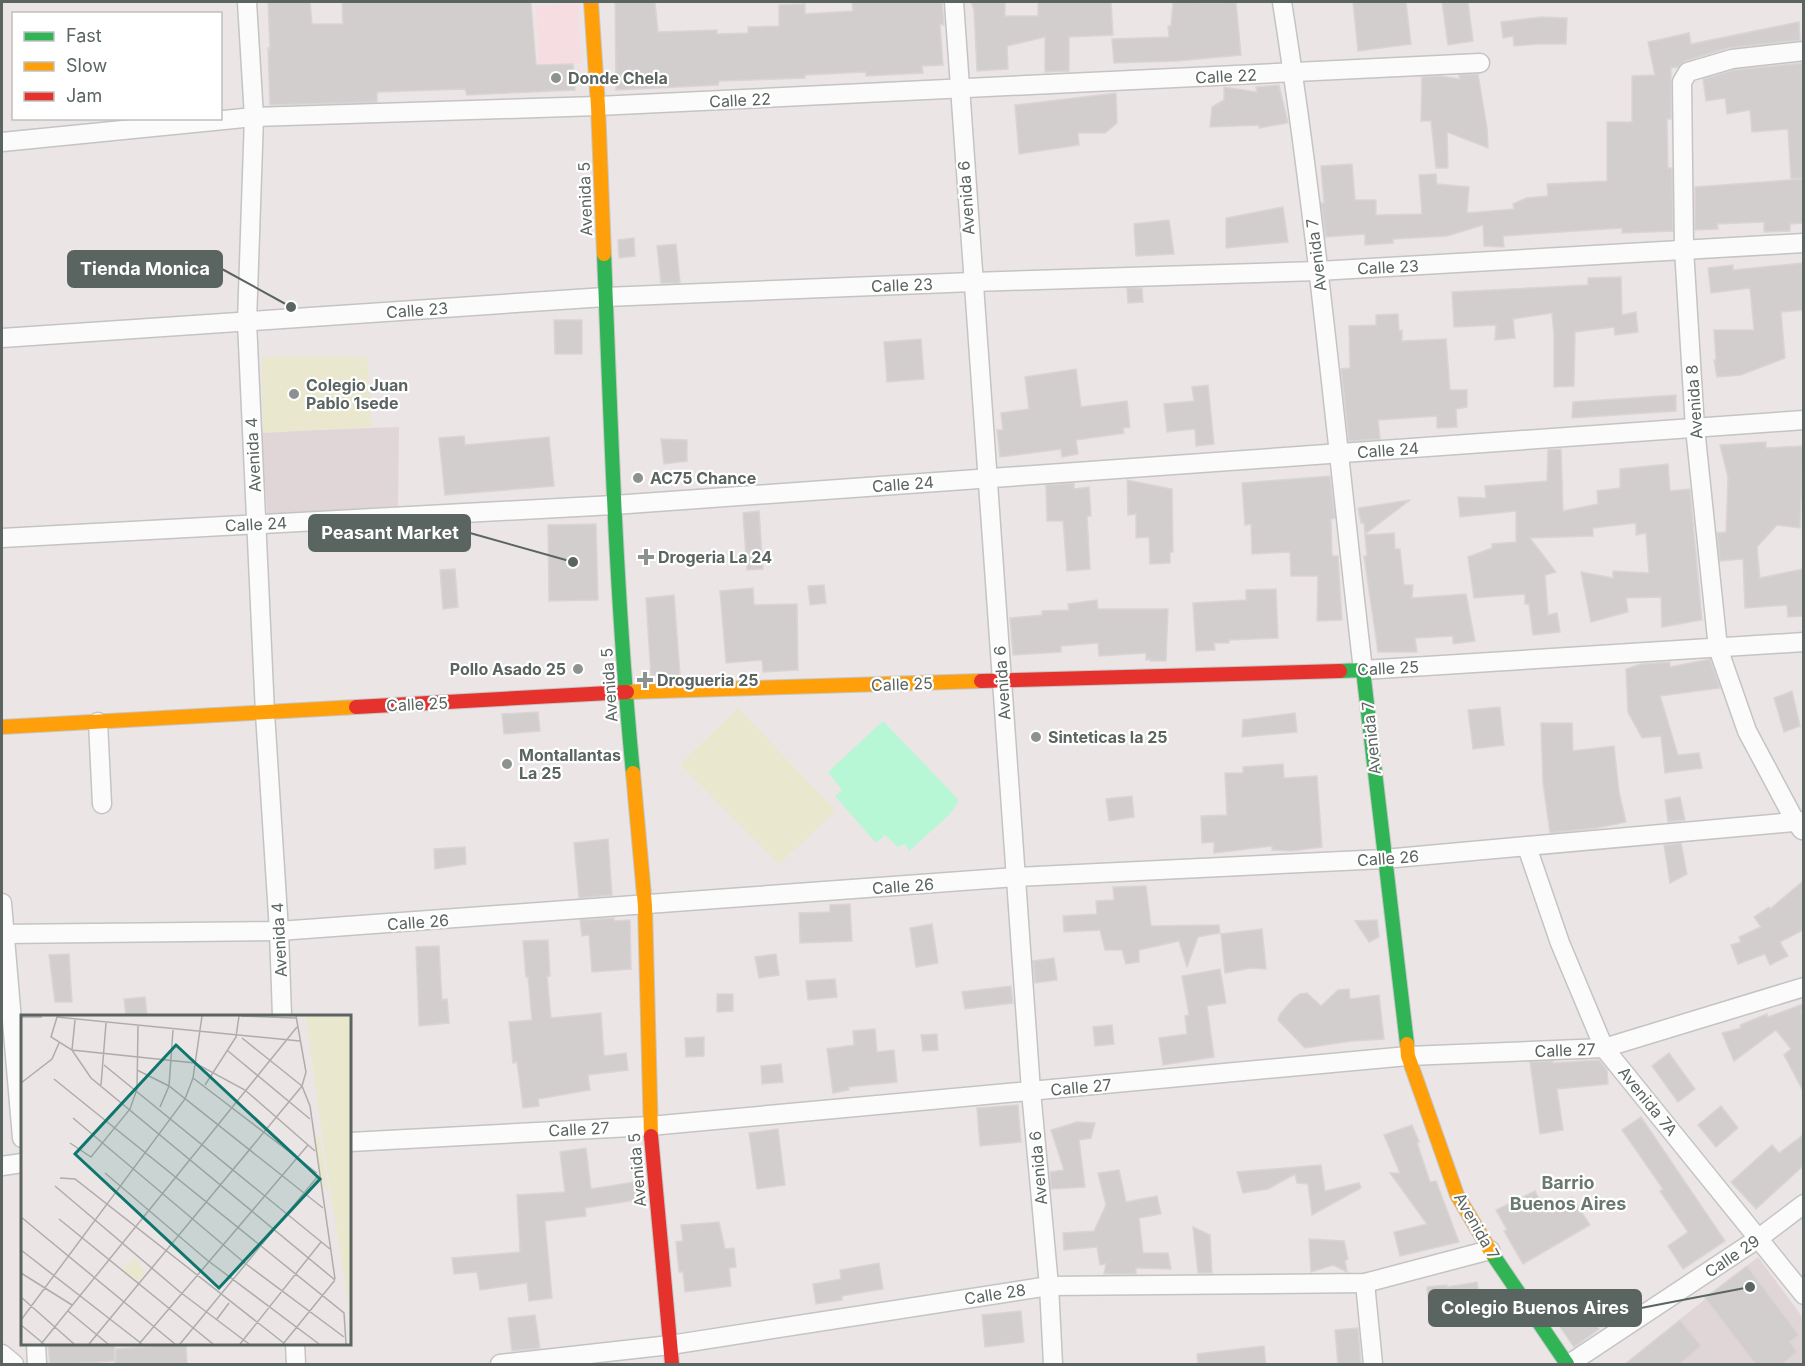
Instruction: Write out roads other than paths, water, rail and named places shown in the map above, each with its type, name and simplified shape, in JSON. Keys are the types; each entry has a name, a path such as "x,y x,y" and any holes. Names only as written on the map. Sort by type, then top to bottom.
{"street":[{"name":"Avenida 4","path":"247,2 254,117 247,322 282,1015"},
{"name":"Avenida 5","path":"591,2 598,106 614,505 625,693 645,906 650,1126 672,1365"},
{"name":"Avenida 6","path":"954,2 1001,680 1031,1091 1049,1286 1053,1365"},
{"name":"Avenida 7","path":"1282,2 1318,271 1408,1056 1457,1195 1490,1250 1568,1365"},
{"name":"Avenida 8","path":"1801,824 1747,730 1718,648 1695,428 1684,249 1682,82 1688,72 1732,59 1803,51"},
{"name":"Calle 22","path":"2,142 254,117 598,106 1480,63"},
{"name":"Calle 23","path":"2,338 605,297 1318,271 1803,243"},
{"name":"Calle 24","path":"2,538 614,505 1803,420"},
{"name":"Calle 25","path":"2,728 625,693 1363,670 1803,642"},
{"path":"98,722 102,804"},
{"name":"Calle 26","path":"2,934 279,932 1016,877 1384,859 1801,824"},
{"name":"Avenida 7A","path":"1527,847 1560,943 1604,1048 1803,1294"},
{"path":"2,903 2,934 21,1128"},
{"name":"Calle 27","path":"351,1142 650,1126 1408,1056 1604,1048 1803,987"},
{"path":"2,1166 21,1163"},
{"name":"Calle 29","path":"1568,1365 1759,1238 1803,1204"},
{"name":"Calle 28","path":"500,1365 670,1345 1049,1286 1365,1283 1490,1250"},
{"path":"1365,1283 1373,1365"},
{"path":"36,1345 37,1365"},
{"path":"295,1345 296,1365"},
{"path":"2,1354 14,1365"}],"place":[{"name":"Donde Chela","path":"556,78"},
{"name":"Tienda Monica","path":"291,307"},
{"name":"Colegio Juan Pablo 1sede","path":"294,394"},
{"name":"AC75 Chance","path":"638,478"},
{"name":"Drogeria La 24","path":"646,557"},
{"name":"Peasant Market","path":"573,562"},
{"name":"Pollo Asado 25","path":"578,669"},
{"name":"Drogueria 25","path":"645,680"},
{"name":"Sinteticas la 25","path":"1036,737"},
{"name":"Montallantas La 25","path":"507,764"},
{"name":"Colegio Buenos Aires","path":"1750,1287"}],"district":[{"name":"Barrio Buenos Aires","path":"1568,1192"}]}
